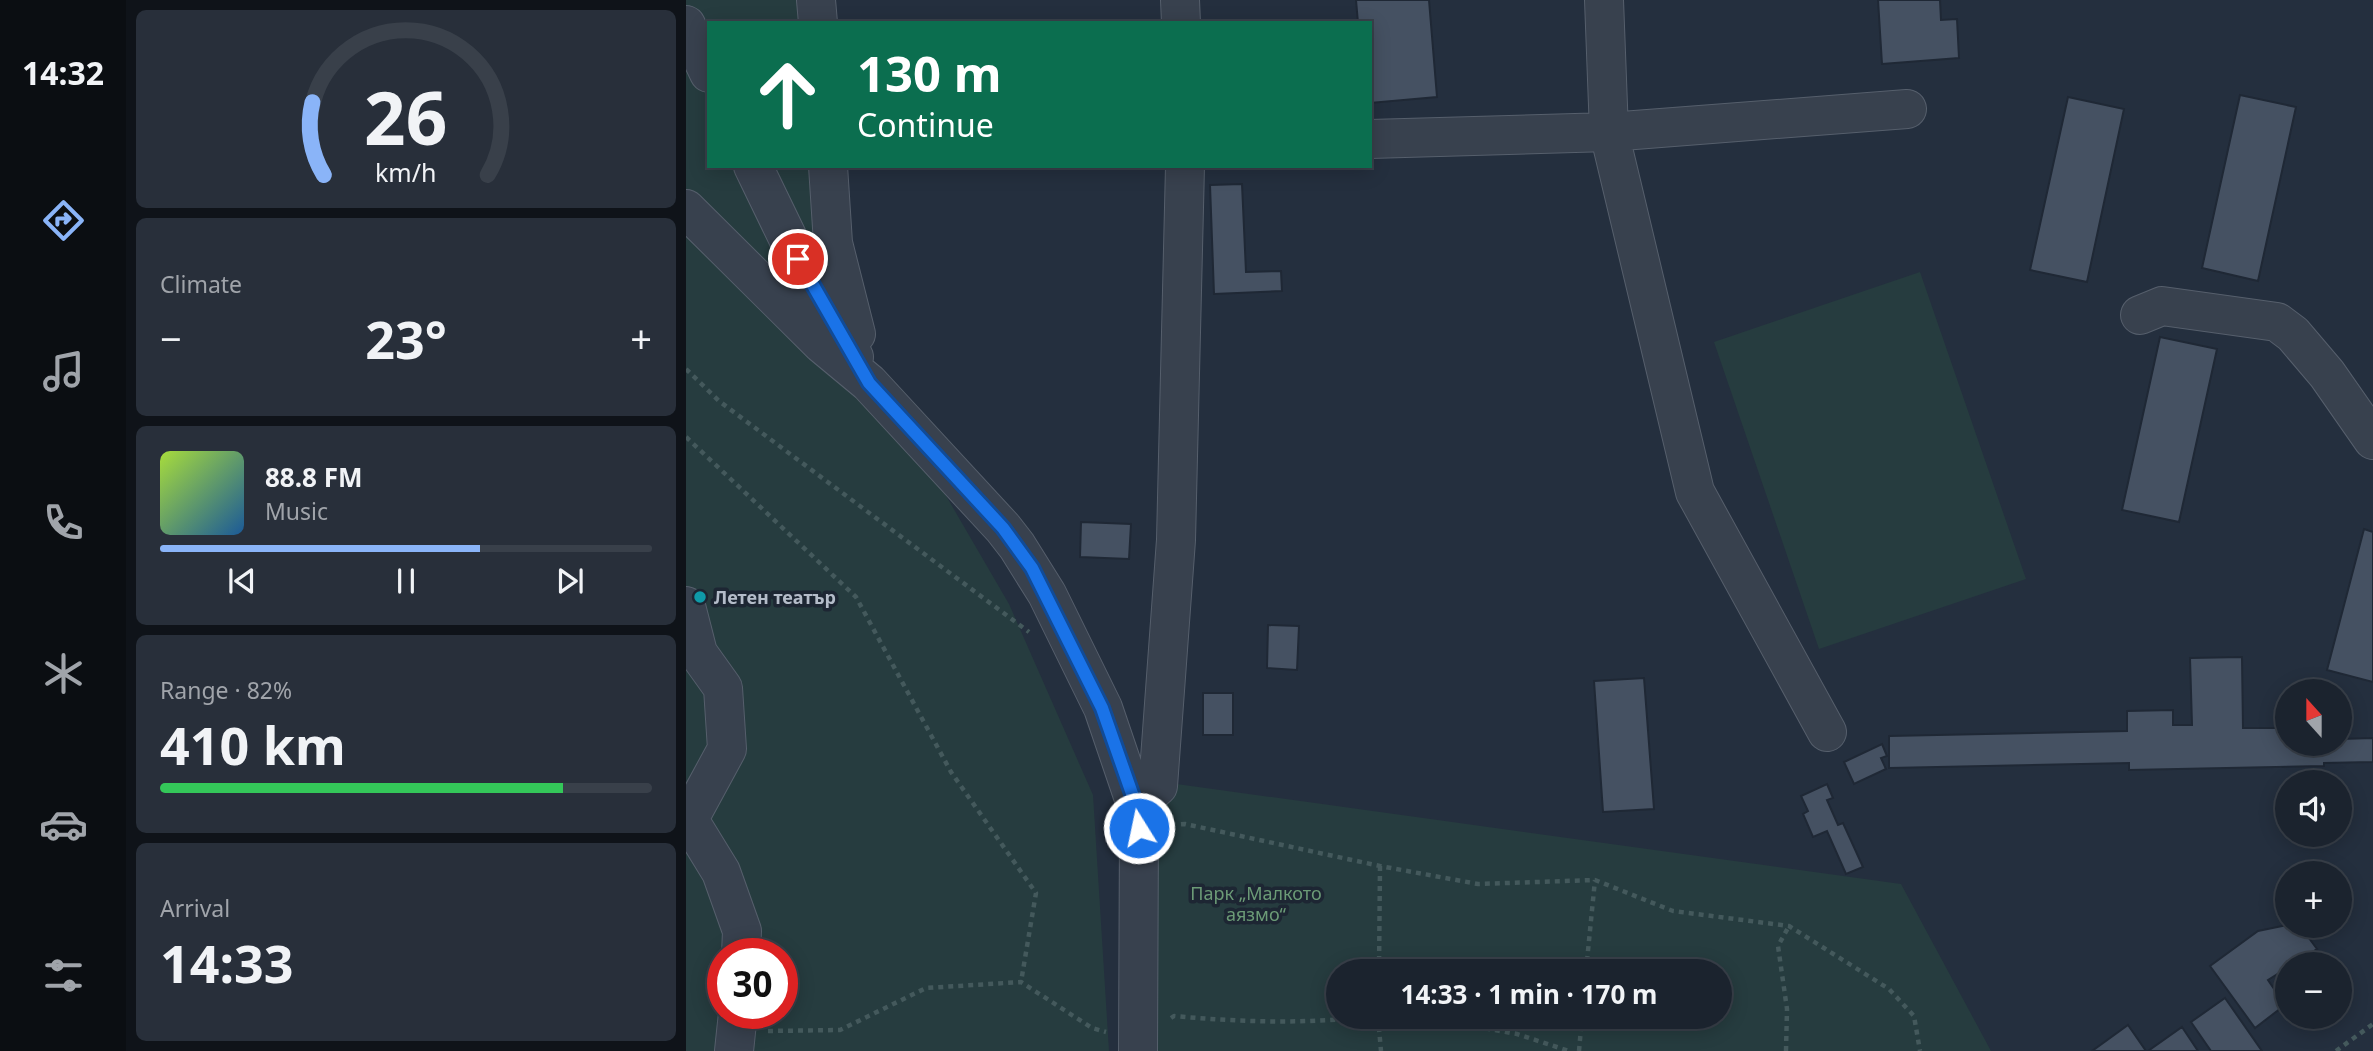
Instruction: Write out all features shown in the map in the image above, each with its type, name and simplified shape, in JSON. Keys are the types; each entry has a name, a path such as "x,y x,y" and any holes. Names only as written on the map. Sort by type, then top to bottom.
{"street":[{"path":"816,0 818,21"},
{"path":"1180,0 1181,21"},
{"path":"1604,0 1609,132 1695,492 1827,732"},
{"path":"686,25 707,69"},
{"path":"1372,139 1609,132 1907,109"},
{"path":"754,168 798,259 869,383"},
{"path":"828,168 833,243 869,383"},
{"path":"1137,816 1158,786 1176,540 1185,168"},
{"path":"686,209 822,344 869,383 1003,528 1032,568 1102,708 1137,816 1138,1045"},
{"path":"2140,315 2162,306 2277,322 2293,334 2327,374 2373,440"},
{"path":"686,606 698,653 723,688 727,748 688,817 721,872 742,931 742,938"}],"path":[{"path":"686,369 719,401 1031,634"},
{"path":"686,437 856,597 951,772 1036,893 1021,982"},
{"path":"1137,816 1478,884 1595,880 1673,911 1789,926 1889,989 1914,1016 1920,1051"},
{"path":"1379,959 1380,866"},
{"path":"1587,959 1595,880"},
{"path":"1786,1051 1787,1009 1778,946 1789,926"},
{"path":"735,1032 840,1030 926,988 1021,982 1092,1028 1138,1045 1161,1022 1174,1016 1270,1023 1326,1022"},
{"path":"2336,1051 2373,1024"},
{"path":"1379,1029 1381,1051"},
{"path":"1489,1029 1517,1034 1569,1051"},
{"path":"1579,1051 1581,1029"}],"green space":[{"path":"686,0 803,0 806,21 707,21 707,168 821,168 863,353 1009,604 1093,795 1109,1051 686,1051"},
{"path":"1920,272 2026,579 1819,649 1714,342"},
{"name":"Парк „Малкото аязмо“","path":"1148,780 1901,884 1991,1051 1149,1051"}],"building":[{"path":"1356,0 1429,0 1437,97 1372,103 1372,21 1358,21"},
{"path":"1878,0 1940,0 1941,20 1957,19 1959,58 1882,64"},
{"path":"2240,95 2296,107 2258,281 2202,268"},
{"path":"2068,97 2124,109 2087,282 2030,270"},
{"path":"1242,184 1246,272 1281,271 1282,291 1214,294 1210,185"},
{"path":"2160,337 2217,349 2179,522 2122,510"},
{"path":"1081,522 1131,524 1129,559 1080,557"},
{"path":"2364,529 2373,532 2373,682 2327,670"},
{"path":"1268,625 1299,626 1297,670 1267,668"},
{"path":"2242,657 2243,728 2275,728 2275,756 2352,756 2352,739 2373,738 2373,762 2324,763 2324,766 2129,770 2129,763 1889,768 1889,736 2127,731 2127,711 2173,710 2173,725 2192,725 2190,658"},
{"path":"1644,678 1654,809 1603,812 1594,681"},
{"path":"1203,693 1233,693 1233,735 1203,735"},
{"path":"1882,744 1887,756 1881,758 1886,769 1854,784 1844,762"},
{"path":"1827,784 1833,798 1827,800 1838,825 1843,823 1863,867 1846,874 1827,831 1813,837 1803,814 1808,811 1801,796"},
{"path":"2275,927 2275,938 2309,938 2317,949 2312,952 2275,952 2275,976 2268,980 2275,990 2275,1013 2255,1028 2210,966 2258,931"},
{"path":"2225,998 2262,1051 2211,1051 2191,1022"},
{"path":"2128,1025 2146,1051 2092,1051"},
{"path":"2182,1027 2198,1051 2148,1051"}],"place":[{"name":"Летен театър","path":"700,597"}],"route":[{"path":"798,259 869,383 1003,528 1032,568 1115,739 1136,805 1139,828"}]}
